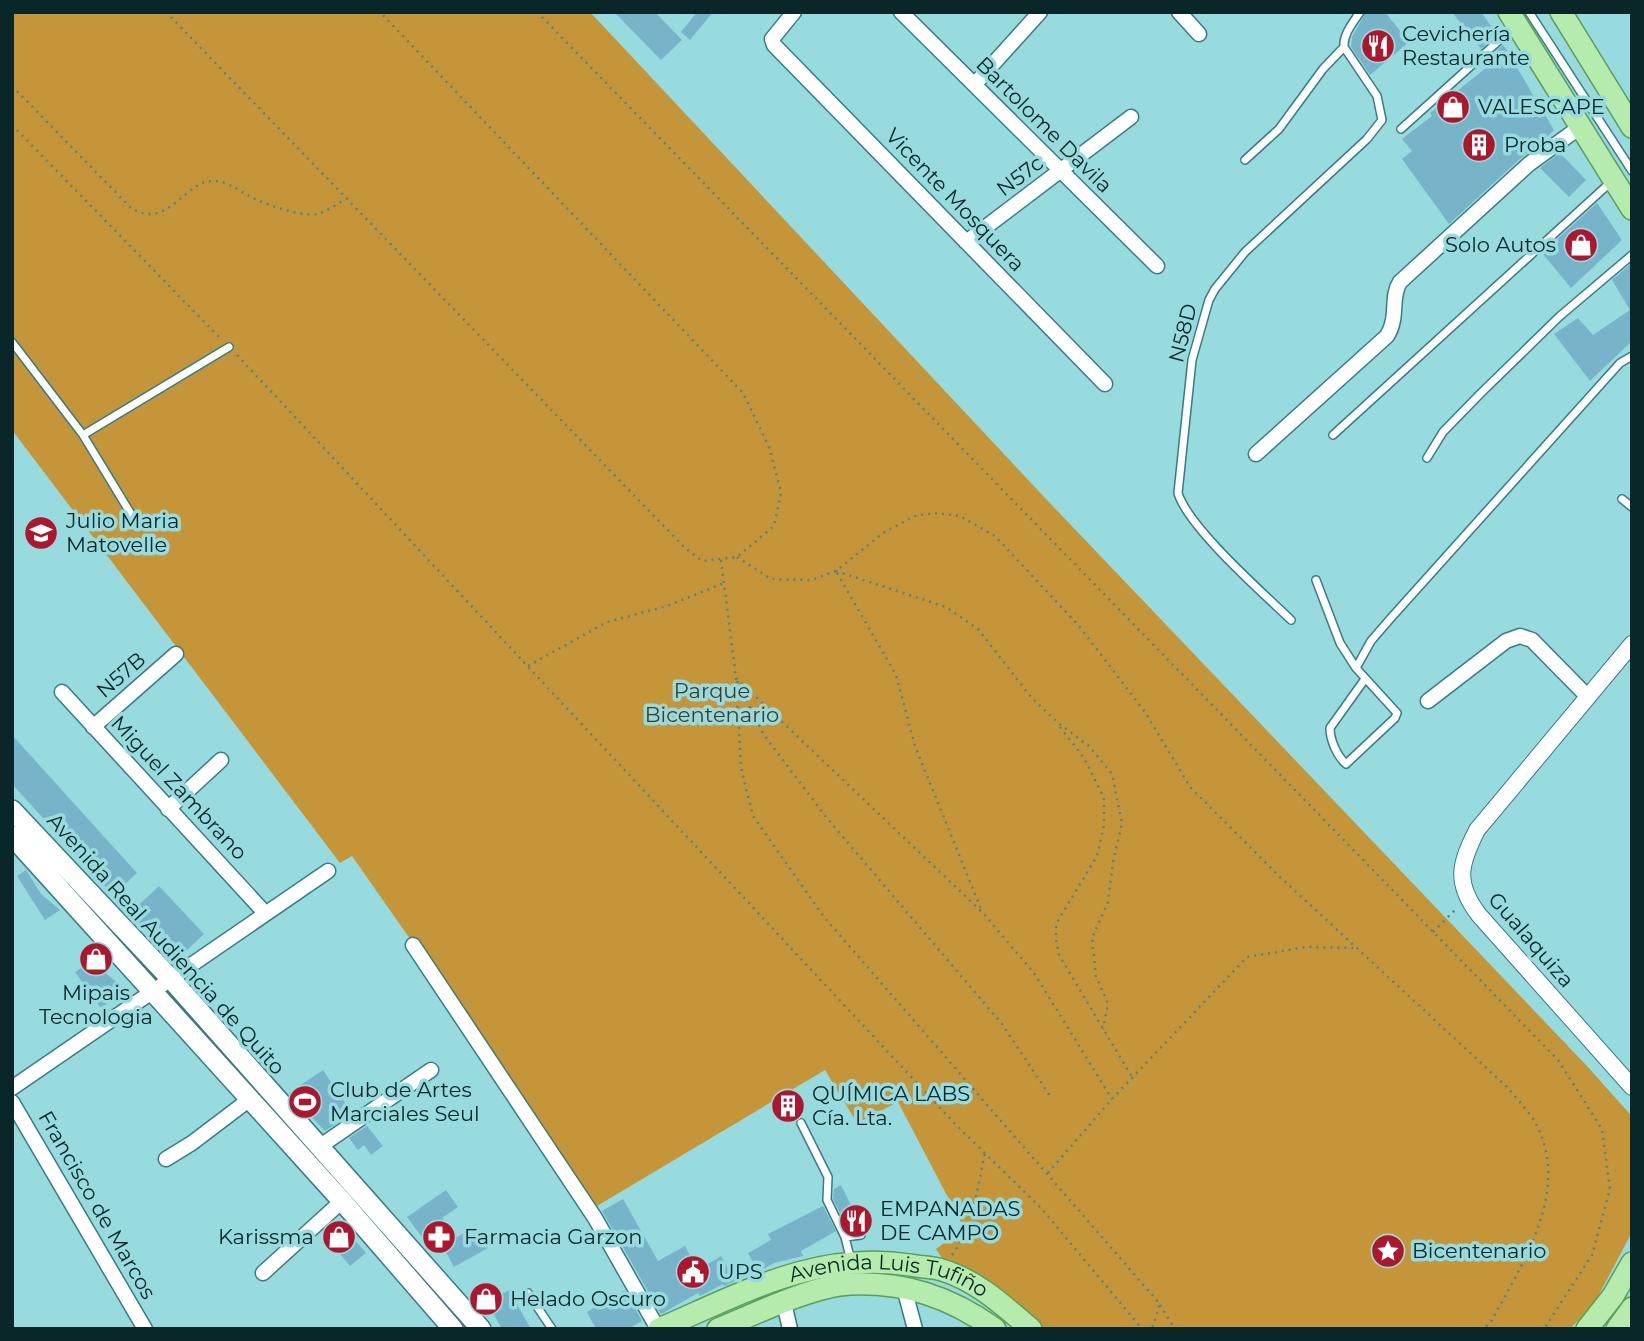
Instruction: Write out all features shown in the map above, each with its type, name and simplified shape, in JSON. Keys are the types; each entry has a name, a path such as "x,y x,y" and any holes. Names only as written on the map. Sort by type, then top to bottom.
{"main road":[{"path":"1561,12 1632,127"},
{"path":"1518,15 1580,127 1622,175 1632,209"},
{"name":"Avenida Real Audiencia de Quito","path":"12,810 171,979 481,1329"},
{"name":"Avenida Real Audiencia de Quito","path":"12,836 342,1201 453,1329"},
{"name":"Avenida Luis Tufiño","path":"659,1329 782,1277 852,1262 898,1263 943,1270 988,1293 1031,1329"},
{"path":"1587,1329 1613,1296 1631,1265"},
{"name":"Avenida Luis Tufiño","path":"723,1327 816,1291 849,1284 930,1293 972,1312 995,1329"},
{"path":"719,1303 723,1327"},
{"path":"1616,1329 1632,1308"}],"street":[{"name":"Vicente Mosquera","path":"794,12 775,34 772,39 774,45 1105,384"},
{"name":"Bartolome Davila","path":"901,12 1157,266"},
{"path":"975,84 1040,12"},
{"path":"1179,12 1199,34"},
{"name":"N57c","path":"966,242 1131,117"},
{"path":"1256,454 1387,336 1395,320 1395,294 1400,282 1529,164 1580,127"},
{"path":"1428,701 1506,641 1520,636 1532,640 1588,697"},
{"name":"Gualaquiza","path":"1632,644 1477,830 1463,859 1461,880 1479,915 1632,1087"},
{"name":"N57B","path":"93,727 176,654"},
{"name":"Miguel Zambrano","path":"62,692 265,913"},
{"path":"168,809 221,760"},
{"path":"12,1088 328,871"},
{"path":"413,945 595,1218 659,1329"},
{"path":"319,1147 431,1070"},
{"path":"166,1159 250,1099"},
{"name":"Francisco de Marcos","path":"12,1102 145,1329"},
{"path":"264,1273 342,1201"},
{"path":"904,1288 915,1329"},
{"path":"784,1303 790,1329"}],"lane":[{"path":"1245,160 1279,129 1323,69 1344,47 1348,31 1360,12"},
{"path":"1401,129 1518,15"},
{"path":"1333,435 1622,175 1518,15"},
{"path":"1518,15 1632,191"},
{"name":"N58D","path":"1291,620 1220,549 1184,507 1178,492 1192,360 1214,289 1245,252 1367,139 1382,120 1377,96 1344,47"},
{"path":"1427,458 1443,432 1480,394 1560,316 1632,255"},
{"path":"12,342 83,435 131,514"},
{"path":"83,435 229,347"},
{"path":"1356,668 1371,641 1390,619 1620,363 1632,356"},
{"path":"1622,499 1632,507"},
{"path":"1316,580 1340,643 1356,668 1397,713 1395,718 1346,764 1333,743 1330,728 1365,679"},
{"path":"801,1123 828,1177 827,1200 845,1237 852,1262"},
{"path":"845,1237 861,1235"},
{"path":"528,1293 552,1329"}],"path":[{"path":"166,12 685,548 702,561 737,557 774,526 781,492 769,447 743,393 380,12"},
{"path":"537,12 1558,1060 1602,1129 1610,1189 1592,1255 1544,1329"},
{"path":"12,86 130,207 140,214 158,213 206,180 232,186 266,206 315,215 346,199"},
{"path":"12,125 229,347 985,1153 1042,1209 1142,1329"},
{"path":"737,557 771,579 811,580 836,571 883,533 915,516 935,513 960,516 995,536 1079,626 1145,712 1190,787 1280,877 1506,1086 1536,1124 1548,1157 1548,1196 1532,1241 1492,1320 1484,1329"},
{"path":"720,559 736,678 741,768 753,816 824,917 1160,1304 1175,1329"},
{"path":"836,571 946,607 978,629 1031,697 1057,722 1089,746 1112,774 1122,822 1108,901 1093,938 1096,976 1108,1004 1103,1028"},
{"path":"836,571 896,675 915,746 983,912"},
{"path":"528,666 607,622 667,606 724,583"},
{"path":"736,678 983,912 1034,973 1112,1099"},
{"path":"736,678 764,735 811,797 1002,1024 1052,1099"},
{"path":"1057,722 1084,758 1104,798 1104,825 1097,856 1056,924 1059,955 1132,1077"},
{"path":"1433,932 1454,914 1464,889"},
{"path":"1048,1173 1132,1077 1247,957 1307,947 1356,948"},
{"path":"943,1270 967,1231 985,1153"},
{"path":"1152,1329 1160,1304"}],"green space":[{"name":"Parque Bicentenario","path":"12,12 590,12 1047,500 1629,1113 1632,1117 1631,1234 1594,1304 1570,1329 1038,1329 1000,1290 943,1260 936,1249 964,1228 898,1102 857,1123 825,1070 597,1206 352,856 340,863 12,430"}],"building":[{"path":"614,12 655,12 682,40 661,60"},
{"path":"697,12 713,12 690,40 681,32"},
{"name":"Cevichería Restaurante","path":"1366,12 1385,12 1409,42 1370,75 1351,47 1352,37"},
{"path":"1452,12 1481,12 1497,34 1481,49"},
{"name":"Proba","path":"1503,45 1518,65 1516,66 1554,130 1449,224 1402,159 1412,151 1402,139 1492,63 1489,58"},
{"path":"1560,153 1586,180 1569,197 1540,168"},
{"name":"Solo Autos","path":"1597,203 1622,240 1571,288 1542,253"},
{"path":"1632,263 1632,341 1590,381 1554,334 1578,318 1593,335 1630,310 1612,280"},
{"path":"12,735 137,873 113,895 12,784"},
{"path":"26,870 41,894 60,910 45,920 17,876"},
{"path":"159,886 204,934 187,950 177,954 168,954 130,913"},
{"path":"91,961 126,990 101,1008 75,972"},
{"path":"323,1070 352,1113 325,1131 289,1093"},
{"name":"QUÍMICA LABS Cía. Lta.","path":"793,1092 803,1110 782,1121 772,1103"},
{"path":"367,1126 383,1146 371,1155 364,1145 358,1150 349,1138"},
{"path":"841,1185 859,1221 847,1227 833,1199 834,1189"},
{"path":"446,1190 458,1207 442,1218 457,1237 476,1226 488,1248 454,1267 441,1243 430,1248 407,1217"},
{"path":"623,1199 658,1261 685,1246 698,1270 721,1256 735,1281 700,1296 698,1293 661,1314 602,1211"},
{"path":"823,1206 836,1231 801,1251 803,1256 774,1263 758,1272 748,1253 771,1240 768,1234"},
{"name":"Karissma","path":"338,1221 366,1253 350,1266 323,1234"},
{"path":"509,1290 531,1329 502,1329 493,1313 487,1317 475,1301 492,1292 496,1298"},
{"path":"625,1290 642,1321 628,1329 596,1329 587,1312"}],"place":[{"name":"Cevichería Restaurante","path":"1378,46"},
{"name":"VALESCAPE","path":"1453,107"},
{"name":"Proba","path":"1479,145"},
{"name":"Solo Autos","path":"1581,245"},
{"name":"Julio Maria Matovelle","path":"41,533"},
{"name":"Mipais Tecnologia","path":"96,959"},
{"name":"Club de Artes Marciales Seul","path":"305,1102"},
{"name":"QUÍMICA LABS Cía. Lta.","path":"788,1106"},
{"name":"EMPANADAS DE CAMPO","path":"856,1221"},
{"name":"Karissma","path":"339,1237"},
{"name":"Farmacia Garzon","path":"439,1237"},
{"name":"Bicentenario","path":"1388,1251"},
{"name":"UPS","path":"693,1272"},
{"name":"Helado Oscuro","path":"486,1299"}]}
